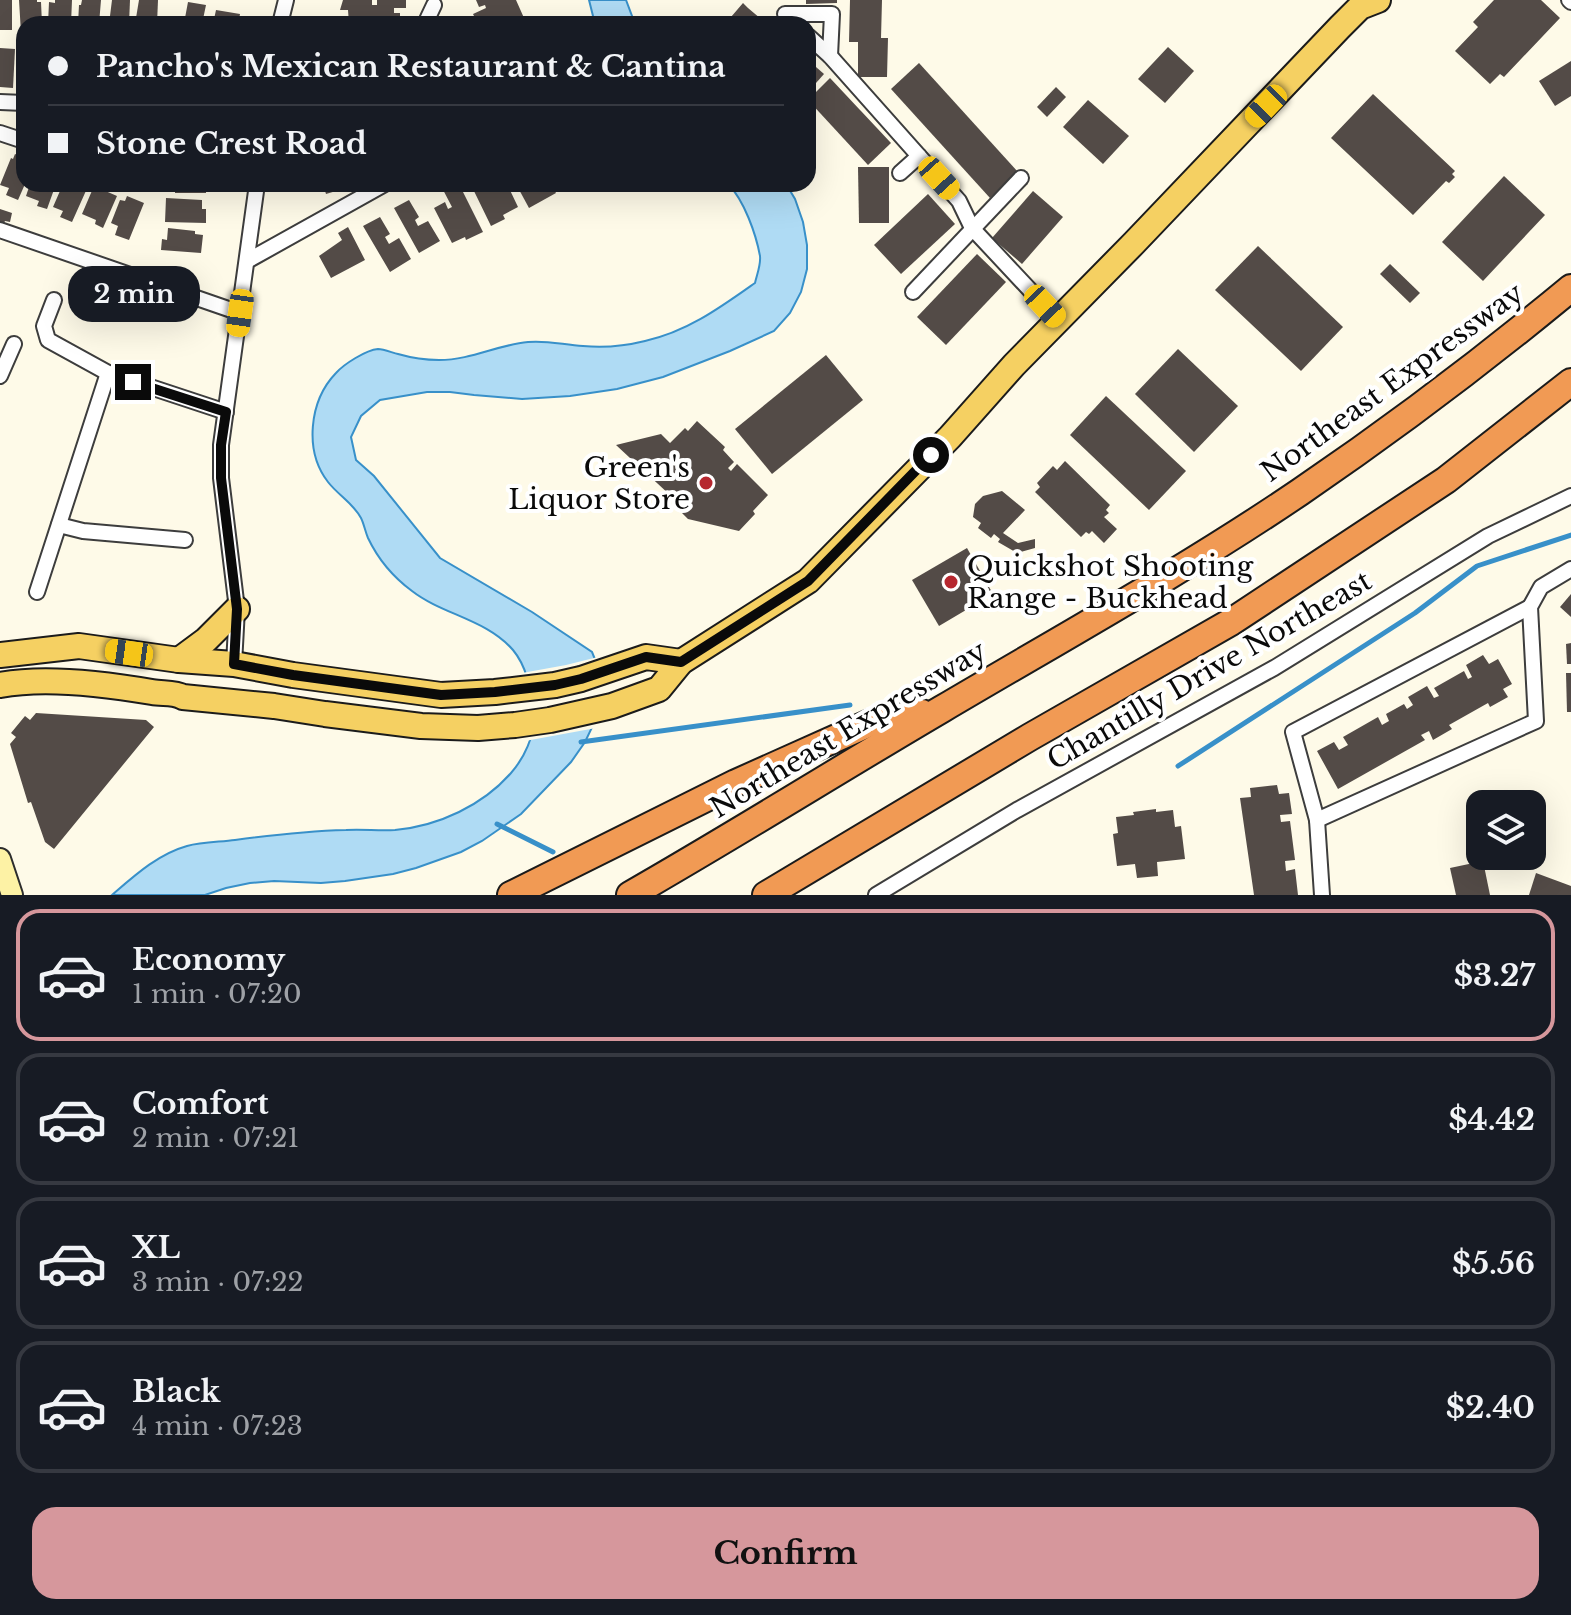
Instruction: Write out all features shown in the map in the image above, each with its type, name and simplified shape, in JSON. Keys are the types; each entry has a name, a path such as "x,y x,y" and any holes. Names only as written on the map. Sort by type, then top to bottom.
{"highway":[{"name":"Northeast Expressway","path":"630,895 1213,548 1398,424 1571,288"},
{"path":"766,895 1030,737 1231,622 1446,480 1571,382"},
{"path":"511,895 736,783 870,723 942,709"}],"main road":[{"path":"0,698 9,683 103,683 183,697 338,716 478,728 538,722 582,713 659,689 681,662 808,581 1366,2"},
{"path":"179,660 206,640 237,609"},
{"path":"0,655 79,646 234,664 441,695 555,685 646,657 681,662"},
{"path":"103,683 123,679 204,686 216,682 234,664"},
{"path":"234,664 244,688 274,706"},
{"path":"0,859 12,895"}],"street":[{"path":"429,16 434,5"},
{"path":"787,16 785,14 832,14 830,56"},
{"path":"816,43 959,201 972,228 1058,320"},
{"path":"900,173 919,156"},
{"path":"913,292 1021,178"},
{"path":"234,664 237,609 221,478 221,445 256,192"},
{"path":"247,261 371,192"},
{"path":"0,230 240,313"},
{"path":"54,300 44,326 48,340 108,373 226,412"},
{"path":"0,376 14,344"},
{"path":"37,592 108,373"},
{"name":"Chantilly Drive Northeast","path":"876,895 1017,810 1274,668 1488,536 1571,496"},
{"path":"59,525 83,531 185,540"},
{"path":"1317,820 1536,721 1530,607 1541,587 1571,569"},
{"path":"1322,895 1317,820 1293,732 1530,607"}],"water":[{"path":"589,0 626,0 632,16 593,16"},
{"path":"735,192 791,192 803,222 807,269 801,292 790,313 774,331 663,377 617,389 522,399 427,392 380,400 361,416 351,437 356,460 374,476 440,558 532,612 592,652 601,674 596,719 571,762 521,814 482,841 416,868 345,881 250,883 205,895 112,895 156,860 187,846 304,832 411,828 444,819 474,804 511,773 528,746 533,724 530,690 522,665 513,650 490,631 424,599 399,580 381,560 358,513 320,470 315,456 313,426 320,397 340,369 378,349 408,357 439,360 528,342 607,347 637,343 675,332 716,310 755,283 760,259 756,238"}],"pier":[{"path":"598,657 605,673 604,698 596,728 525,741 530,719 529,696 522,673"}],"building":[{"path":"0,0 12,0 12,30 0,30"},
{"path":"19,0 41,2 42,16 20,16"},
{"path":"55,0 72,0 71,16 48,16 49,2 55,3"},
{"path":"82,0 101,0 100,16 78,16"},
{"path":"112,0 130,0 129,16 110,16"},
{"path":"139,0 158,0 157,16 136,16"},
{"path":"343,0 372,0 372,5 377,5 377,0 406,0 406,8 394,8 394,13 400,13 400,16 348,16 348,10 340,10"},
{"path":"476,0 516,0 523,16 474,16 486,8 485,5 479,7"},
{"path":"806,0 837,0 837,3 806,4"},
{"path":"850,0 882,0 881,38 888,38 887,77 858,77 858,42 849,42"},
{"path":"1494,0 1541,0 1560,18 1504,77 1500,74 1490,84 1455,51 1478,27 1473,22"},
{"path":"188,2 206,5 204,16 185,16"},
{"path":"743,3 758,16 732,16"},
{"path":"216,10 240,14 240,16 215,16"},
{"path":"1168,47 1194,71 1165,103 1138,79"},
{"path":"0,48 15,49 13,88 0,87"},
{"path":"1571,61 1571,96 1555,106 1539,81"},
{"path":"919,63 1018,172 990,198 891,89"},
{"path":"816,67 824,74 816,83"},
{"path":"830,78 891,143 868,165 816,109 816,92"},
{"path":"1056,87 1066,97 1047,117 1037,107"},
{"path":"1373,94 1455,171 1452,174 1455,177 1449,183 1446,181 1413,215 1331,138"},
{"path":"1088,100 1129,136 1103,164 1063,127"},
{"path":"16,154 16,192 22,192 18,200 6,195 9,188 0,185"},
{"path":"858,167 889,167 889,223 859,223"},
{"path":"1504,176 1545,215 1483,281 1442,242"},
{"path":"1033,191 1063,217 1022,264 992,238"},
{"path":"27,192 53,192 47,209 37,206 39,201 26,196"},
{"path":"60,192 85,192 72,222 60,217 63,211 53,207"},
{"path":"91,192 108,192 117,196 103,228 95,224 96,220 82,214"},
{"path":"444,192 463,192 483,232 452,243 434,208 445,202 448,209 452,207"},
{"path":"474,192 511,192 518,207 491,226"},
{"path":"520,192 555,192 556,193 529,208"},
{"path":"928,194 955,224 901,274 874,245"},
{"path":"127,196 144,203 129,240 115,235 118,226 111,223 120,200 125,201"},
{"path":"166,198 202,200 206,223 165,222"},
{"path":"409,200 419,217 415,220 418,226 428,221 440,241 419,253 394,208"},
{"path":"0,209 12,213 10,222 0,222"},
{"path":"380,217 390,234 385,237 389,244 399,238 411,259 390,272 363,226"},
{"path":"348,227 365,260 331,278 319,256 342,240 338,233"},
{"path":"168,228 203,235 201,253 161,250 162,239 167,240"},
{"path":"1258,246 1343,327 1301,371 1215,290"},
{"path":"977,254 1006,282 946,345 917,317"},
{"path":"1390,264 1420,293 1410,303 1380,274"},
{"path":"1178,349 1238,406 1194,452 1135,394"},
{"path":"826,355 863,400 772,474 735,429"},
{"path":"1106,396 1186,471 1149,510 1070,435"},
{"name":"Green's Liquor Store","path":"697,421 725,447 723,450 734,462 728,468 731,471 737,464 768,495 739,531 688,519 682,513 685,509 616,445 661,434 670,443"},
{"path":"1065,461 1110,505 1106,510 1109,513 1104,517 1117,529 1104,543 1092,531 1081,537 1035,492 1040,487 1037,483 1053,466 1057,470"},
{"path":"1002,491 1025,510 1003,533 1018,543 1035,539 1035,548 1017,553 998,542 1000,539 994,534 991,538 978,528 981,523 973,517 975,504 983,496"},
{"path":"967,548 993,594 939,626 912,580"},
{"path":"1571,594 1571,617 1560,607"},
{"path":"1571,643 1571,664 1567,664 1566,644"},
{"path":"1483,655 1489,664 1498,659 1512,684 1503,689 1508,697 1490,707 1488,703 1449,725 1452,729 1433,740 1429,731 1421,735 1425,740 1338,789 1317,751 1334,742 1339,750 1348,745 1343,737 1378,717 1382,725 1389,721 1386,714 1404,704 1407,709 1413,705 1408,697 1427,686 1434,698 1439,696 1434,688 1464,671 1468,679 1472,677 1466,665"},
{"path":"1566,673 1571,673 1571,712 1567,712"},
{"path":"36,713 146,720 154,727 54,849 45,842 31,802 28,803 10,744 16,737 11,733 25,716 30,720"},
{"path":"1277,785 1279,794 1289,793 1292,814 1280,815 1281,822 1290,821 1295,860 1285,861 1286,871 1295,869 1298,895 1254,895 1240,798 1251,797 1250,788"},
{"path":"1156,809 1156,812 1173,810 1175,827 1181,826 1185,859 1157,862 1158,876 1137,878 1135,864 1117,866 1113,834 1118,833 1116,817"},
{"path":"1466,865 1466,870 1485,870 1490,895 1456,895 1450,868"},
{"path":"1536,873 1571,886 1571,895 1529,895"}],"waterway":[{"path":"1178,766 1415,613 1477,566 1571,535"},
{"path":"581,742 850,705"},
{"path":"497,824 553,852"}],"place":[{"name":"Green's Liquor Store","path":"706,483"},
{"name":"Quickshot Shooting Range - Buckhead","path":"951,582"}],"route":[{"path":"133,382 226,412 221,445 221,478 237,609 234,664 426,694 495,692 555,685 646,657 681,662 808,581 931,455"}]}
